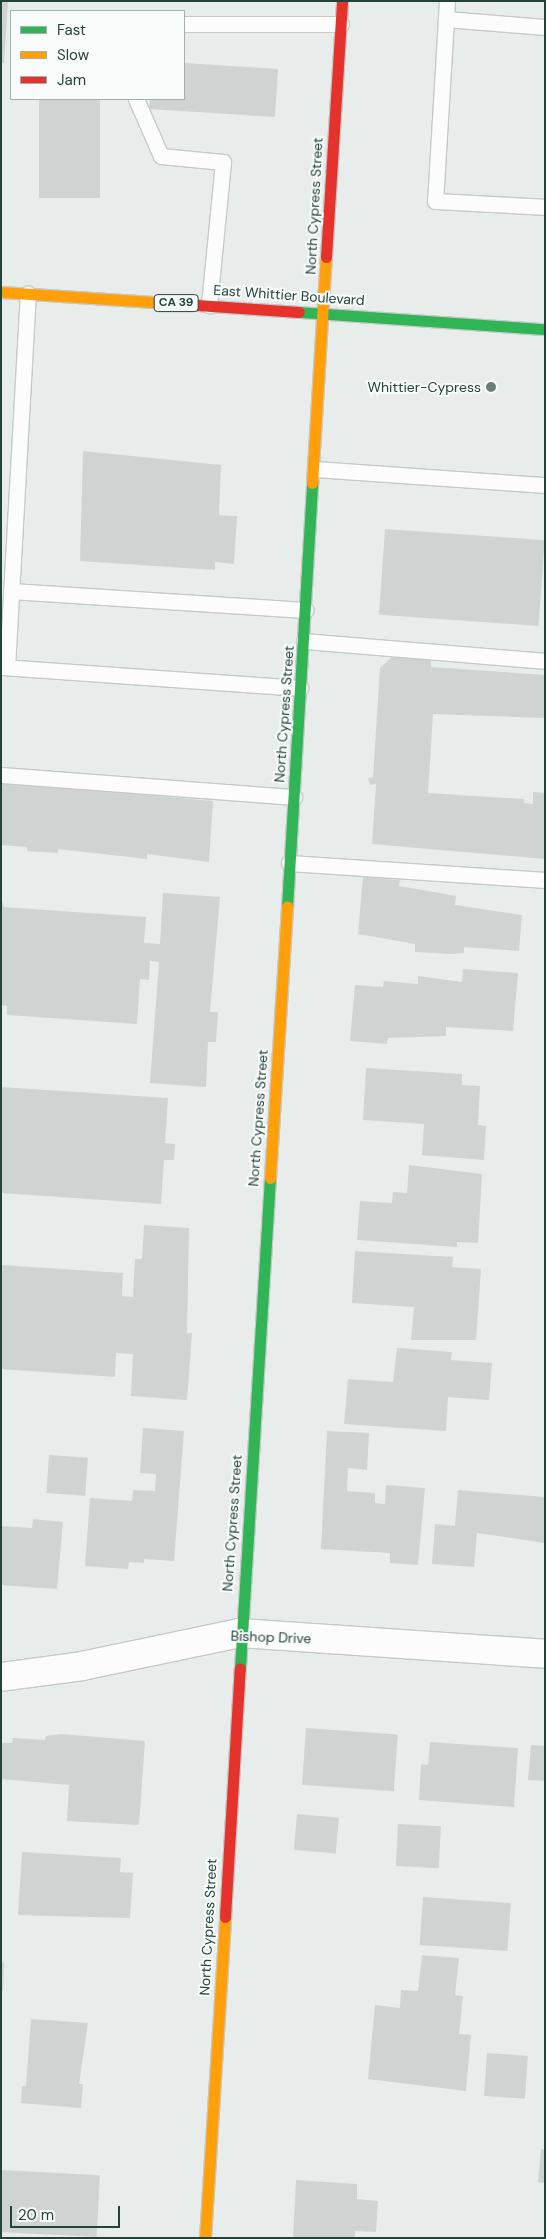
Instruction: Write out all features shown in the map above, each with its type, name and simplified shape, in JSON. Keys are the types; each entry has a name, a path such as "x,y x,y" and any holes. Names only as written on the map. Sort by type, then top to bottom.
{"street":[{"name":"North Cypress Street","path":"205,2238 240,1633 325,312 342,1"},
{"name":"East Whittier Boulevard","path":"1,292 325,312 545,329"},
{"name":"Bishop Drive","path":"1,1677 82,1666 240,1633 545,1654"}],"lane":[{"path":"447,1 435,201 545,207"},
{"path":"446,19 545,27"},
{"path":"185,24 341,24"},
{"path":"136,100 161,156 223,162 209,305"},
{"path":"28,294 11,591 4,667 300,688"},
{"path":"315,469 545,485"},
{"path":"11,591 305,610"},
{"path":"304,641 545,661"},
{"path":"1,775 294,797"},
{"path":"289,863 545,880"}],"building":[{"path":"1,1 8,1 4,63 1,63"},
{"path":"185,63 278,69 275,117 149,109 150,100 185,100"},
{"path":"39,100 100,100 100,198 39,198"},
{"path":"83,451 221,465 219,515 237,516 234,564 215,562 215,570 80,561"},
{"path":"385,529 545,540 539,626 379,615"},
{"path":"392,657 431,660 431,667 545,675 545,718 433,714 428,793 524,799 524,803 533,804 533,792 545,793 545,859 372,844 376,784 370,785 368,778 373,777 380,668"},
{"path":"1,782 213,801 209,862 147,854 147,859 58,849 58,853 27,851 27,847 1,845"},
{"path":"363,877 400,880 399,886 456,896 455,905 522,915 519,951 464,947 464,953 415,952 415,944 358,934"},
{"path":"163,893 220,897 210,1012 218,1012 216,1042 208,1042 206,1087 150,1083 159,962 150,961 149,980 140,979 137,1024 7,1015 7,1006 1,1005 1,898 4,907 146,917 144,943 160,944"},
{"path":"463,969 518,973 513,1031 446,1027 446,1036 388,1038 387,1044 350,1041 355,985 383,987 384,981 418,984 418,976 462,982"},
{"path":"366,1068 462,1074 462,1085 480,1086 478,1125 486,1126 484,1160 422,1155 424,1124 363,1120"},
{"path":"1,1087 168,1098 165,1143 175,1144 174,1160 164,1160 161,1204 1,1193"},
{"path":"409,1165 482,1174 478,1243 457,1242 457,1247 357,1240 360,1201 392,1203 393,1192 407,1193"},
{"path":"144,1225 189,1228 187,1333 192,1333 187,1400 131,1396 133,1354 116,1353 115,1377 1,1369 1,1265 123,1273 122,1296 133,1297 135,1259 142,1259"},
{"path":"355,1251 453,1257 452,1267 481,1269 476,1340 411,1340 414,1307 352,1303"},
{"path":"397,1348 452,1352 451,1360 492,1363 489,1400 448,1397 446,1431 344,1424 348,1379 393,1382"},
{"path":"143,1428 184,1431 174,1561 144,1559 144,1563 129,1562 128,1569 85,1566 90,1498 132,1501 133,1490 155,1491 156,1474 140,1473"},
{"path":"327,1431 369,1433 367,1470 348,1468 347,1491 375,1493 375,1503 385,1504 386,1485 425,1488 418,1565 390,1563 390,1553 321,1549"},
{"path":"49,1455 88,1458 85,1496 46,1493"},
{"path":"458,1490 545,1497 545,1543 477,1533 474,1567 432,1564 435,1524 455,1526"},
{"path":"33,1519 63,1522 57,1589 1,1585 1,1526 32,1528"},
{"path":"306,1728 398,1734 394,1791 302,1785"},
{"path":"61,1734 145,1741 139,1825 67,1821 69,1785 1,1779 1,1743 12,1743 13,1738 45,1740 46,1736"},
{"path":"430,1742 518,1748 514,1807 419,1800 421,1764 428,1765"},
{"path":"531,1745 545,1746 545,1781 528,1780"},
{"path":"297,1814 339,1818 336,1854 294,1850"},
{"path":"398,1824 441,1826 439,1868 396,1866"},
{"path":"22,1852 121,1858 120,1872 133,1873 130,1918 18,1915"},
{"path":"423,1897 511,1903 507,1951 420,1945"},
{"path":"422,1955 459,1958 455,1995 463,1996 459,2034 471,2035 466,2091 368,2079 375,2005 400,2008 401,1990 418,1991"},
{"path":"1,1962 4,1963 3,1991 1,1991"},
{"path":"31,2019 88,2023 79,2084 83,2084 81,2108 21,2103 22,2086 26,2086"},
{"path":"487,2053 528,2056 525,2099 484,2096"},
{"path":"541,2149 545,2150 545,2183 538,2182"},
{"path":"1,2170 100,2175 97,2237 1,2232"},
{"path":"296,2180 357,2184 357,2199 378,2201 376,2232 355,2231 355,2238 293,2238"}],"traffic: fast":[{"path":"299,312 545,329"},
{"path":"287,907 312,483"},
{"path":"240,1668 270,1178"}],"traffic: slow":[{"path":"312,483 326,257"},
{"path":"1,292 168,303"},
{"path":"270,1178 287,907"},
{"path":"205,2238 225,1917"}],"traffic: jam":[{"path":"326,257 342,1"},
{"path":"168,303 299,312"},
{"path":"225,1917 240,1668"}],"place":[{"name":"Whittier-Cypress","path":"491,387"}]}
